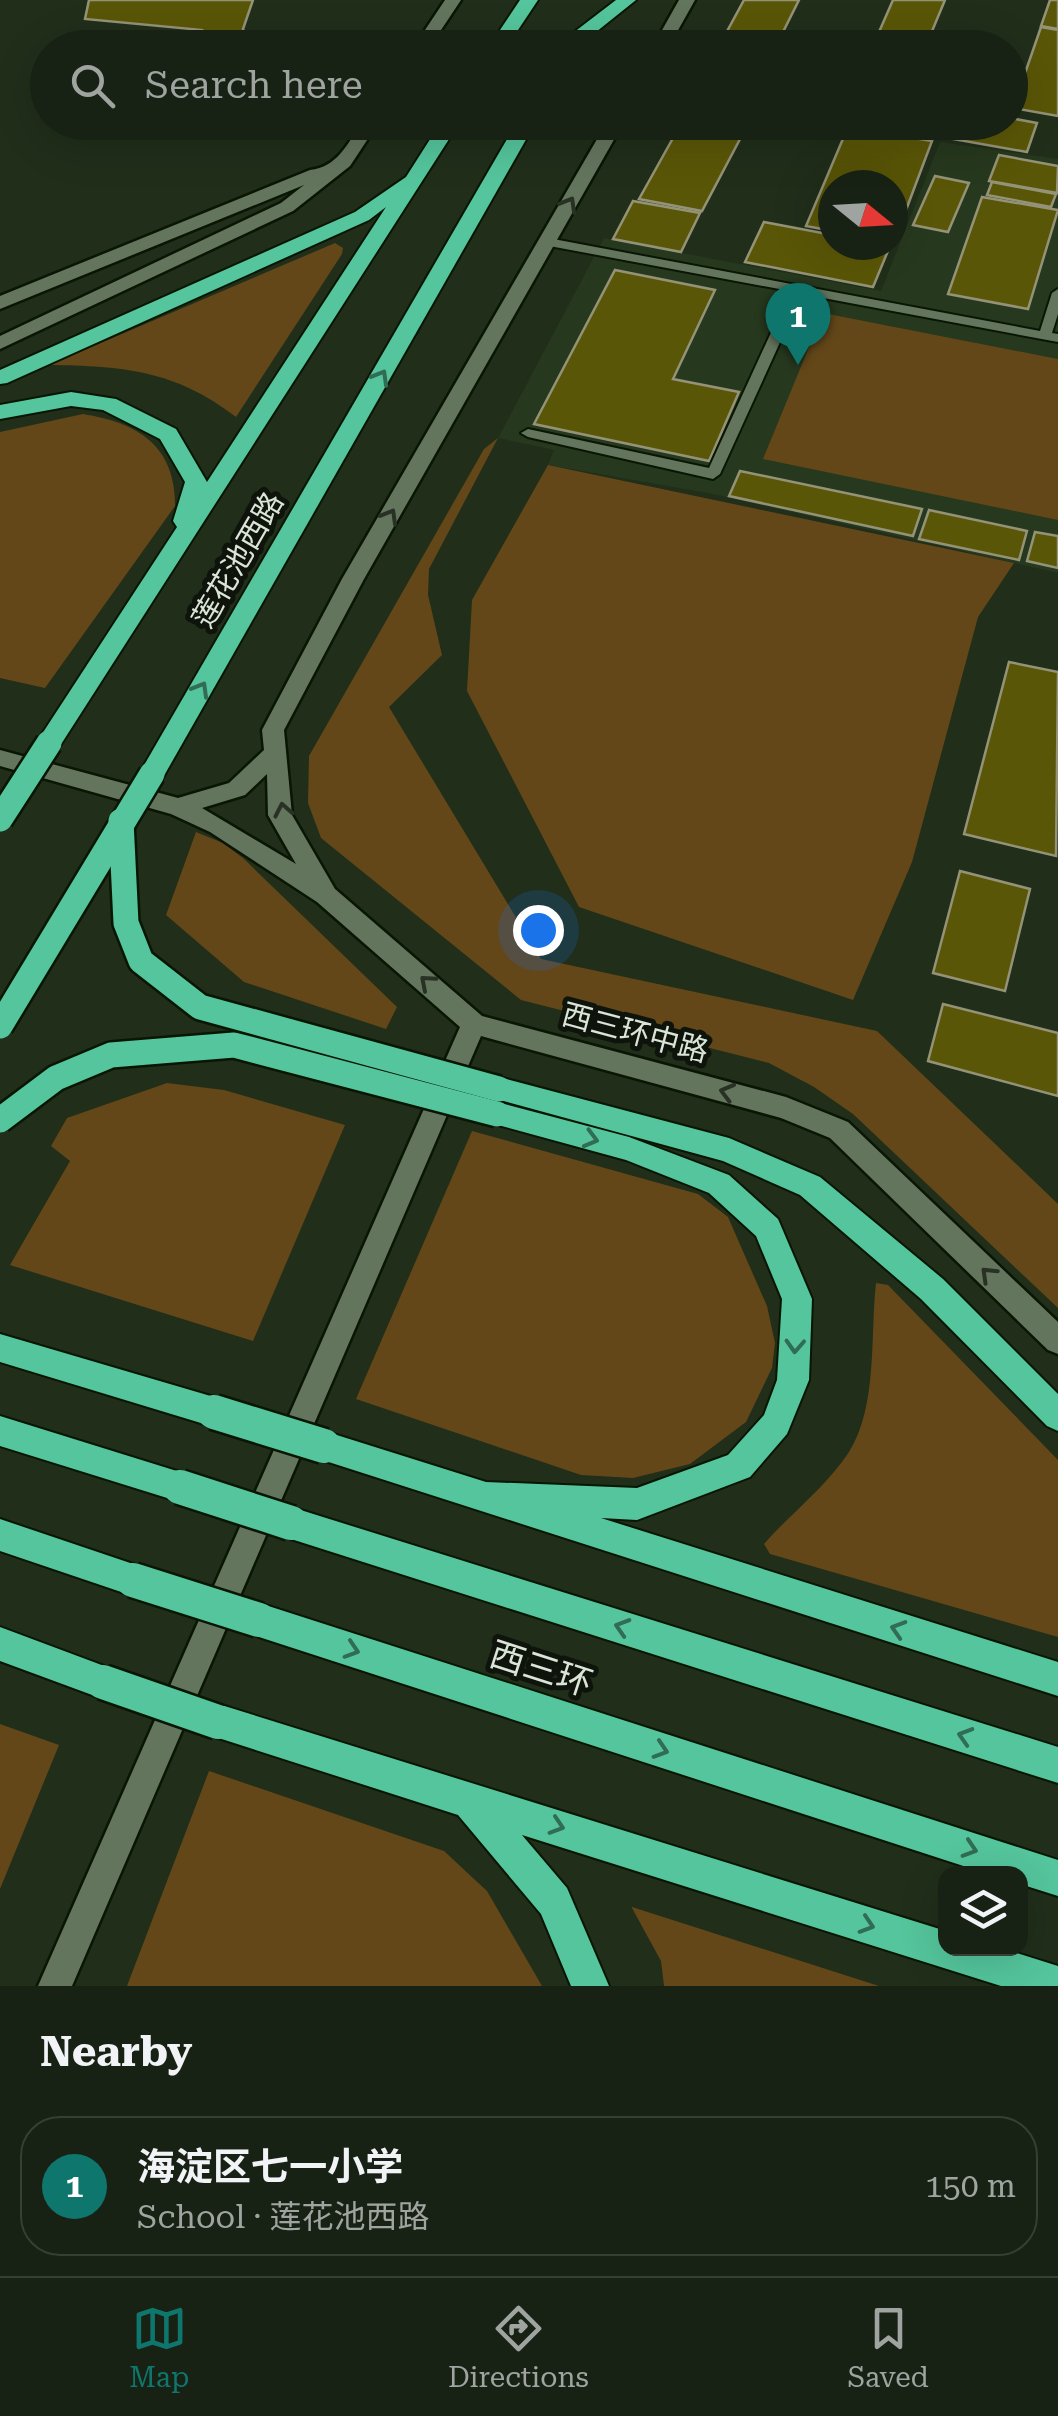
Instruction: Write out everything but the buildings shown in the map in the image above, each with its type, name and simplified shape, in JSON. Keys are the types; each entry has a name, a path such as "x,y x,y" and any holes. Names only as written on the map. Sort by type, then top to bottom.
{"highway":[{"path":"507,30 528,0"},
{"path":"581,30 599,0"},
{"path":"589,30 626,0"},
{"path":"496,30 498,16"},
{"name":"莲花池西路","path":"0,820 441,140"},
{"name":"莲花池西路","path":"0,1026 152,774 517,140"},
{"path":"0,378 362,216 423,170"},
{"path":"0,412 71,399 108,404 168,434 196,482 173,554"},
{"path":"121,821 126,924 141,961 200,1007 498,1101 719,1184 767,1228 797,1299 793,1380 776,1424 739,1466 637,1504 477,1497"},
{"path":"0,1120 56,1078 111,1055 234,1044 728,1150 810,1186 932,1289 1058,1416"},
{"path":"0,1348 324,1446 1058,1679"},
{"name":"西三环","path":"0,1431 1058,1765"},
{"name":"西三环","path":"0,1535 1058,1878"},
{"path":"0,1644 218,1722 1058,1985"},
{"path":"464,1796 554,1902 590,1986"}],"street":[{"path":"433,30 452,0"},
{"path":"670,30 687,0"},
{"path":"0,344 287,208 344,162 359,140"},
{"path":"326,896 280,815 280,782 272,730 606,140"},
{"path":"0,303 344,162"},
{"path":"178,807 237,789 274,754"},
{"name":"西三环中路","path":"0,758 178,807 218,826 326,896 474,1024 786,1108 838,1130 1058,1342"},
{"path":"55,1986 474,1024"}],"lane":[{"path":"548,242 1052,337 1058,293"},
{"path":"528,433 714,474 798,289"}],"shaded area":[{"path":"940,142 1058,159 1058,573 713,494 548,465 554,450 498,438 604,238 881,291 893,260 908,260 908,223"},
{"path":"335,243 343,248 342,254 236,417 170,380 101,367 49,365"},
{"path":"823,313 1058,359 1058,520 763,459"},
{"path":"83,414 121,424 150,440 168,467 175,506 45,688 0,678 0,432"},
{"path":"498,438 429,569 428,595 442,655 389,707 541,959 877,1031 1058,1204 1058,1308 853,1114 814,1087 769,1063 521,1000 321,838 308,803 309,756 484,449"},
{"path":"548,465 1014,563 978,617 912,862 853,1000 579,907 467,691 472,600"},
{"path":"196,832 223,843 243,858 397,1007 386,1029 244,982 166,915"},
{"path":"167,1083 224,1090 345,1125 253,1341 10,1265 70,1161 51,1146 67,1118"},
{"path":"472,1131 698,1194 728,1217 767,1306 775,1343 772,1368 746,1422 690,1464 633,1478 581,1475 356,1399"},
{"path":"876,1283 888,1285 1058,1460 1058,1637 770,1554 764,1544 830,1477 858,1434 869,1392"},
{"path":"0,1724 59,1745 0,1889"},
{"path":"209,1771 444,1851 487,1891 542,1986 127,1986"},
{"path":"632,1907 879,1986 664,1986 661,1961"}],"place":[{"name":"海淀区七一小学","path":"798,365"}]}
